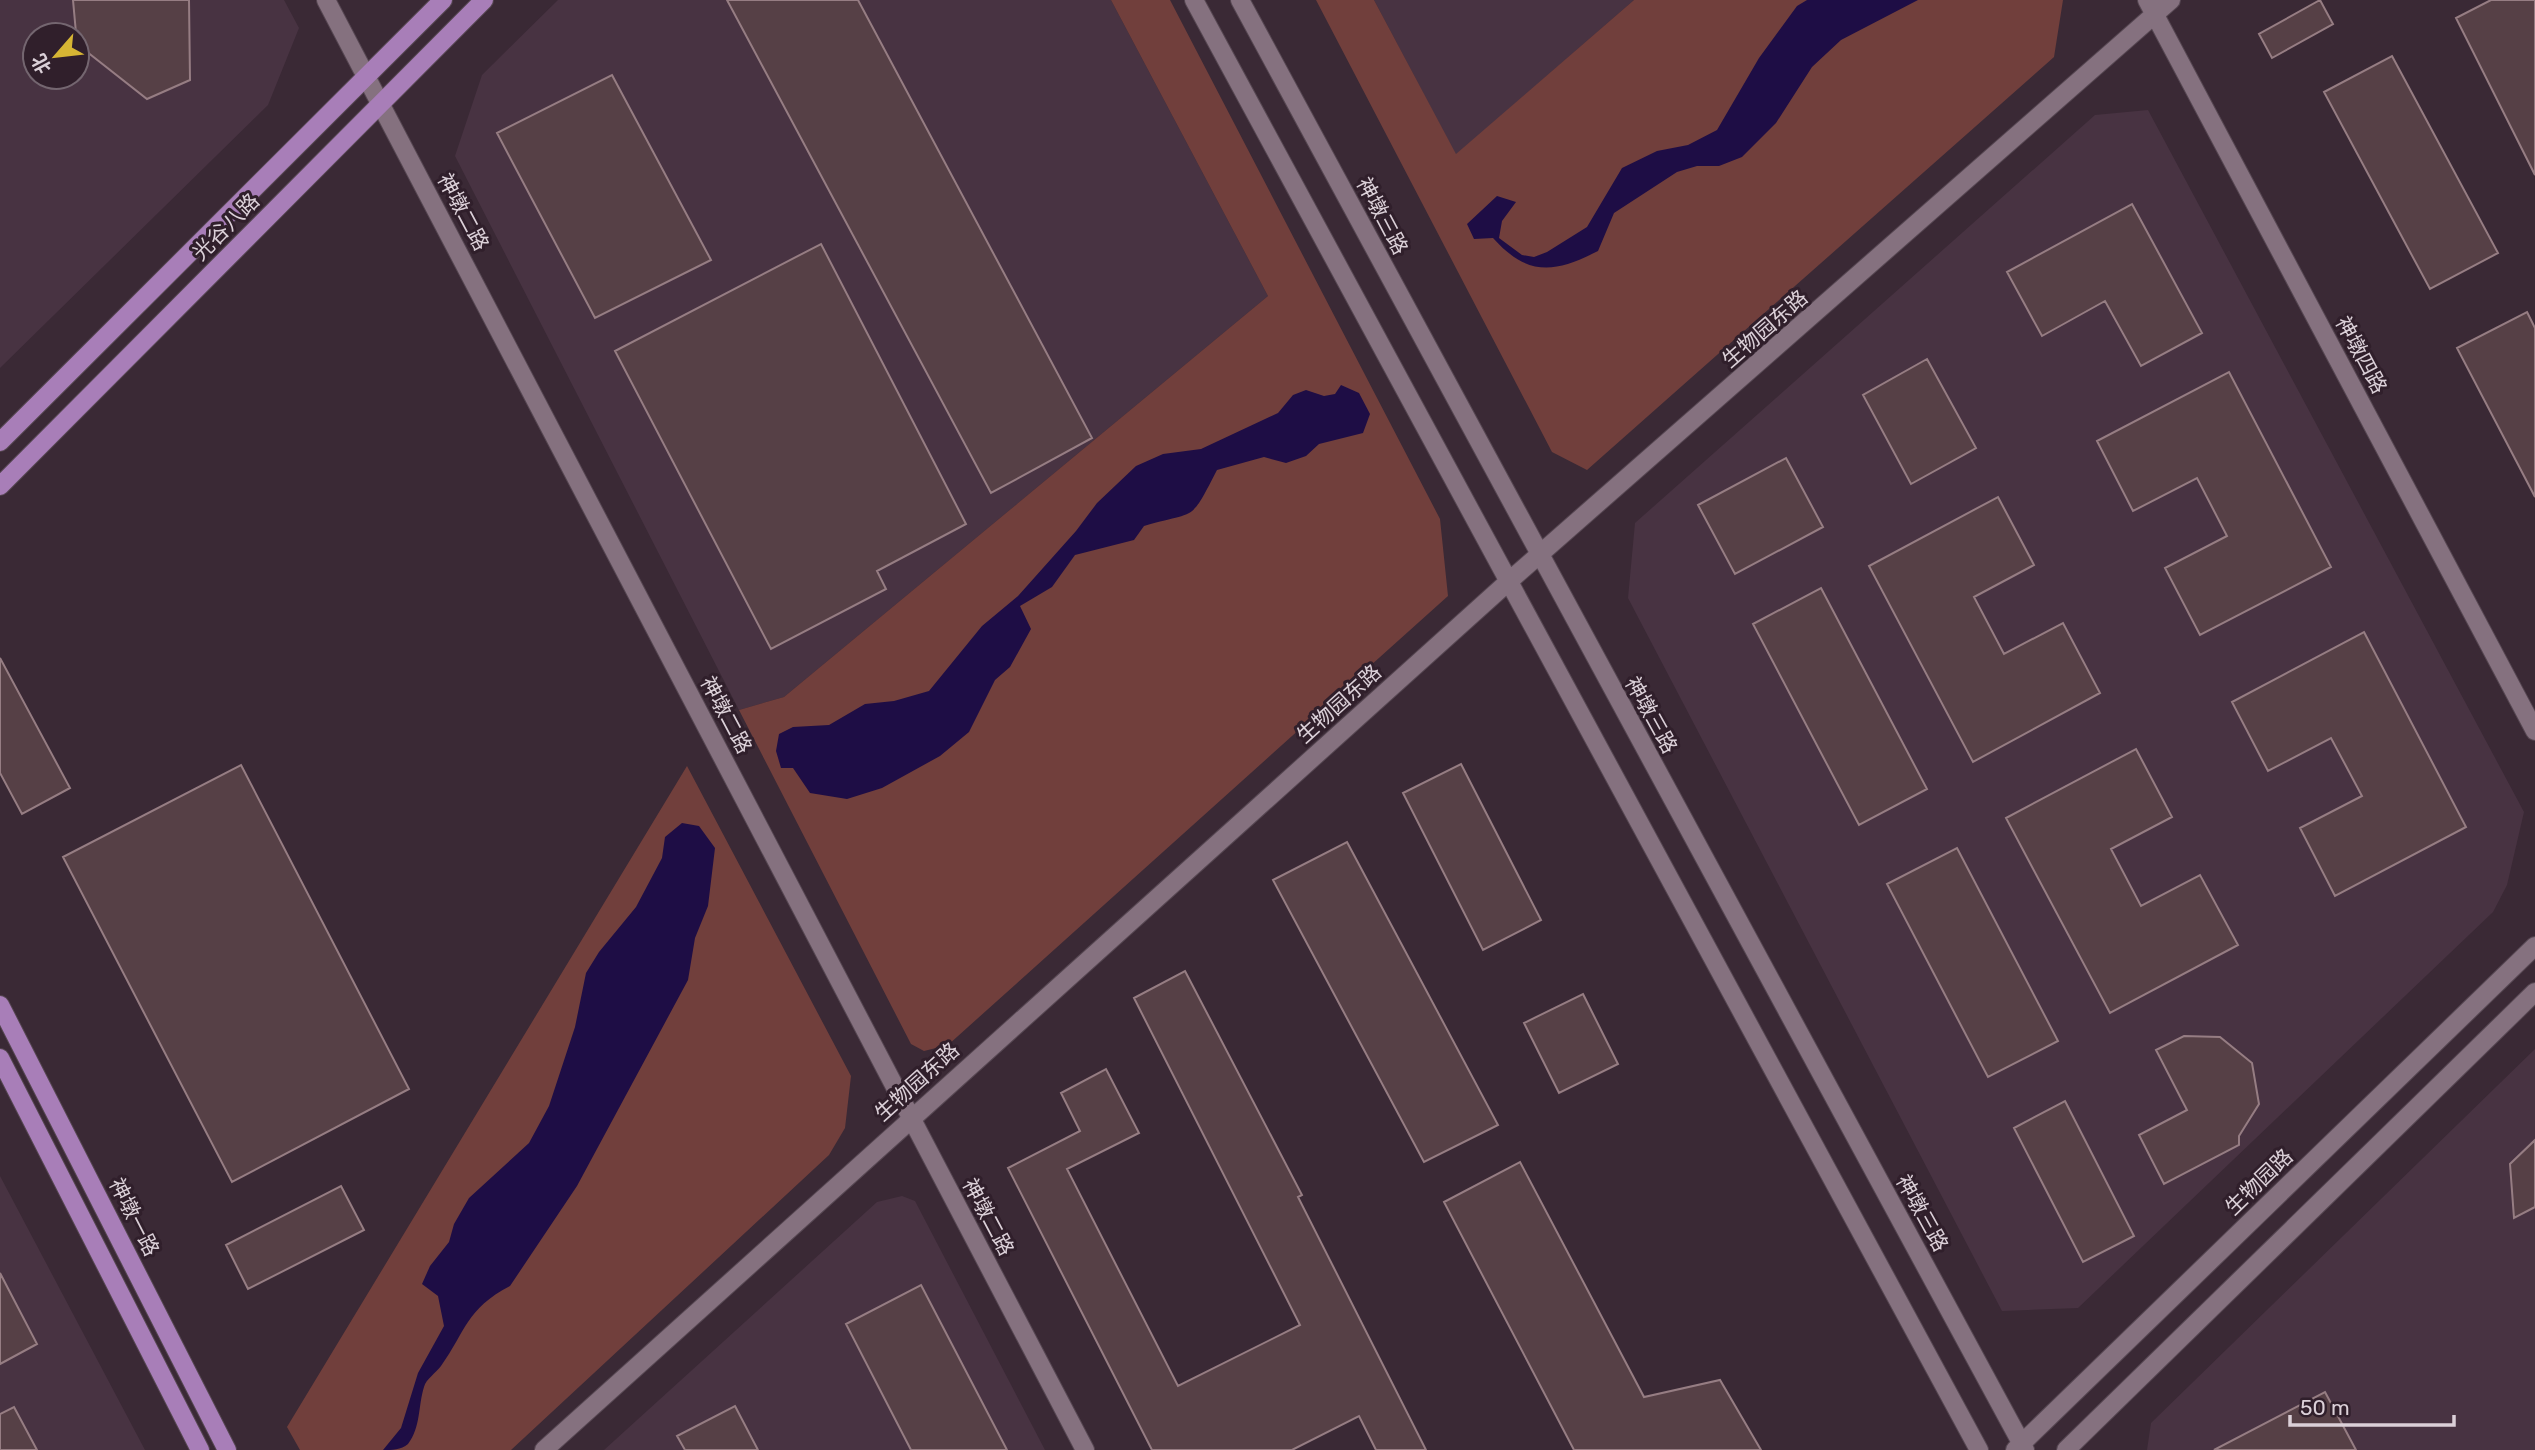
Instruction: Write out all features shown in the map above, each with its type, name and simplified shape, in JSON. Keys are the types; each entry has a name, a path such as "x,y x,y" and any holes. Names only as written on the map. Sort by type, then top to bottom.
{"main road":[{"name":"光谷八路","path":"0,442 443,0"},
{"name":"光谷八路","path":"0,486 484,0"},
{"name":"神墩一路","path":"0,1005 227,1450"},
{"path":"0,1058 200,1450"}],"street":[{"name":"神墩二路","path":"326,0 1085,1450"},
{"path":"1194,0 1979,1450"},
{"name":"神墩三路","path":"1240,0 2021,1448"},
{"name":"生物园东路","path":"544,1450 2151,7 2171,0"},
{"name":"神墩四路","path":"2151,7 2535,731"},
{"name":"生物园路","path":"2021,1448 2535,946"},
{"path":"2066,1450 2535,992"}],"shaded area":[{"path":"0,0 284,0 299,28 268,105 0,368"},
{"path":"558,0 1111,0 1268,296 784,697 739,710 455,156 482,75"},
{"path":"1111,0 1170,0 1440,519 1448,596 948,1045 924,1051 911,1044 739,710 784,697 1268,296"},
{"path":"1316,0 1374,0 1456,154 1634,0 2063,0 2054,57 1587,470 1552,452"},
{"path":"1374,0 1634,0 1456,155"},
{"path":"1807,0 1918,0 1841,40 1812,67 1776,123 1742,157 1719,166 1697,166 1677,172 1614,213 1598,251 1568,264 1542,267 1518,260 1493,238 1474,239 1467,224 1497,196 1516,202 1502,221 1499,238 1522,255 1534,257 1547,252 1587,227 1622,168 1657,151 1688,145 1717,130 1759,58 1797,6"},
{"path":"2148,110 2524,812 2507,885 2493,912 2078,1308 2002,1311 1628,598 1635,523 2095,115"},
{"path":"1341,385 1359,393 1370,414 1363,433 1319,444 1306,456 1286,463 1264,457 1217,470 1196,507 1190,512 1144,526 1134,540 1075,555 1052,587 1020,606 1031,629 1010,667 995,680 969,732 940,756 882,788 847,799 810,793 793,768 781,768 776,751 779,734 793,727 829,725 865,704 894,701 929,691 982,626 1018,596 1076,531 1097,503 1136,466 1163,454 1201,449 1278,413 1293,395 1306,390 1324,396 1335,394"},
{"path":"687,766 851,1076 845,1128 829,1155 511,1450 300,1450 287,1427"},
{"path":"682,823 699,826 715,848 708,906 695,938 688,980 577,1186 510,1286 475,1312 441,1366 427,1381 415,1431 408,1444 399,1449 383,1450 401,1428 418,1373 444,1326 438,1296 422,1284 430,1266 449,1242 454,1224 469,1198 529,1143 549,1106 575,1027 586,973 599,952 636,907 662,858 665,837"},
{"path":"2535,1049 2535,1450 2147,1450 2151,1423"},
{"path":"0,1176 145,1450 0,1450"},
{"path":"902,1196 915,1201 1045,1450 604,1450 877,1202"}],"building":[{"path":"73,0 189,0 190,80 147,99 91,55 91,21 75,21"},
{"path":"727,0 858,0 1092,438 991,493"},
{"path":"2320,0 2333,24 2272,58 2259,34"},
{"path":"2491,0 2535,0 2535,175 2456,18"},
{"path":"2392,56 2498,253 2430,289 2324,92"},
{"path":"612,75 711,260 595,318 497,133"},
{"path":"2132,204 2202,333 2141,366 2105,301 2042,336 2007,272"},
{"path":"821,244 966,524 877,571 886,589 771,649 615,351"},
{"path":"2527,312 2535,328 2535,497 2457,348"},
{"path":"1927,359 1976,448 1911,484 1863,395"},
{"path":"2229,372 2331,567 2200,635 2165,568 2227,536 2197,478 2133,511 2097,441"},
{"path":"1786,458 1823,527 1735,574 1698,505"},
{"path":"1998,497 2034,565 1974,597 2004,654 2063,623 2100,693 1973,762 1869,566"},
{"path":"1821,588 1927,789 1859,825 1753,624"},
{"path":"2364,632 2466,827 2335,896 2300,828 2362,796 2331,738 2268,771 2232,702"},
{"path":"0,658 70,788 22,814 0,773"},
{"path":"2136,749 2172,817 2111,849 2141,906 2200,875 2238,945 2110,1013 2006,818"},
{"path":"1461,764 1541,920 1483,950 1403,793"},
{"path":"241,765 409,1089 232,1182 63,857"},
{"path":"1347,842 1498,1125 1424,1162 1273,880"},
{"path":"1957,848 2058,1041 1988,1077 1887,884"},
{"path":"1185,971 1302,1195 1298,1197 1426,1450 1376,1450 1359,1416 1292,1450 1152,1450 1008,1168 1080,1131 1061,1093 1106,1069 1139,1133 1067,1169 1178,1386 1300,1325 1134,998"},
{"path":"1583,994 1618,1064 1559,1093 1524,1023"},
{"path":"2184,1036 2220,1037 2252,1063 2259,1104 2239,1136 2239,1145 2164,1184 2139,1135 2187,1110 2156,1050"},
{"path":"2065,1101 2134,1236 2083,1262 2014,1128"},
{"path":"2535,1140 2535,1207 2514,1218 2510,1164"},
{"path":"1520,1162 1644,1397 1720,1380 1761,1450 1574,1450 1444,1202"},
{"path":"341,1186 364,1230 248,1289 226,1245"},
{"path":"0,1273 37,1344 0,1364"},
{"path":"921,1285 1007,1450 911,1450 846,1324"},
{"path":"2325,1392 2356,1450 2214,1450"},
{"path":"735,1406 758,1450 685,1450 677,1436"},
{"path":"14,1407 37,1450 0,1450 0,1414"}]}
